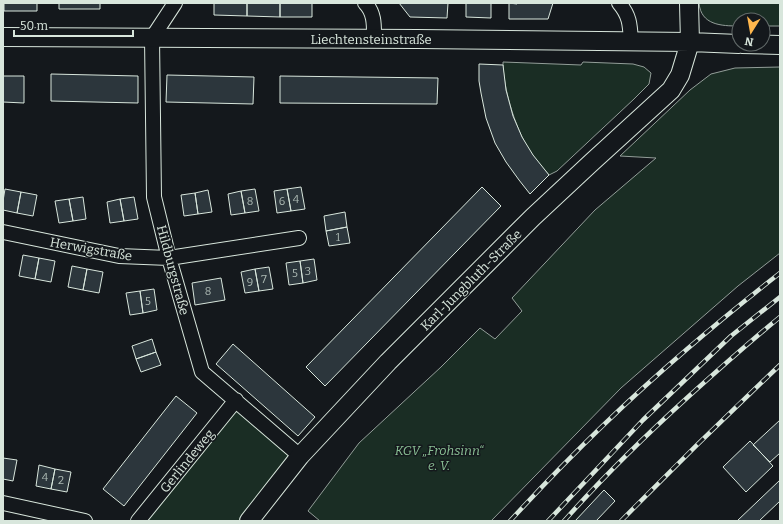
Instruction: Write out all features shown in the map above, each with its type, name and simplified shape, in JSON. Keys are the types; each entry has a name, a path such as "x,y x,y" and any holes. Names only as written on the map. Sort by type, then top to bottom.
{"street":[{"path":"152,38 175,3"},
{"path":"365,3 372,13 374,39"},
{"path":"619,3 625,10 629,21 631,42"},
{"name":"Karl-Jungbluth-Straße","path":"250,521 300,456 388,362 533,217 671,90 680,75 690,42 689,3"},
{"name":"Liechtensteinstraße","path":"3,37 374,39 731,44"},
{"name":"Hildburgstraße","path":"152,38 154,197 169,258 202,372 300,456"},
{"name":"Herwigstraße","path":"3,232 119,256 169,258 299,238"},
{"name":"Gerlindeweg","path":"138,521 236,400"},
{"path":"3,503 85,521"}],"green space":[{"path":"699,3 780,3 780,26 771,26 771,12 731,12 731,26 725,26 708,20 701,10"},
{"path":"503,62 581,65 583,62 633,64 644,67 651,73 649,84 634,99 557,171 549,175 527,147 516,124 505,85"},
{"name":"KGV „Frohsinn“ e. V.","path":"780,67 780,253 738,286 621,388 491,521 320,521 308,511 359,443 441,367 480,328 495,339 522,311 512,298 595,210 656,158 620,156 690,90 711,74 735,68"},
{"path":"236,400 300,456 249,521 138,521"}],"building":[{"path":"4,3 37,3 37,11 4,11"},
{"path":"59,3 100,3 100,9 59,9"},
{"path":"214,3 247,3 247,16 214,15"},
{"path":"247,3 280,3 280,17 247,16"},
{"path":"280,3 312,3 312,17 280,17"},
{"path":"399,3 448,3 447,18 410,17"},
{"path":"466,3 491,3 491,18 466,17"},
{"path":"509,3 553,3 548,19 509,19"},
{"path":"479,64 503,65 506,90 513,116 522,137 533,155 549,175 530,194 506,162 495,143 486,118 479,81"},
{"path":"51,74 138,76 138,103 51,101"},
{"path":"167,75 254,77 253,104 166,102"},
{"path":"3,76 24,76 24,103 3,102"},
{"path":"280,76 438,78 437,104 280,103"},
{"path":"301,187 305,209 291,211 287,189"},
{"path":"482,187 501,206 325,386 306,367"},
{"path":"5,189 21,192 17,213 3,210"},
{"path":"255,189 259,211 245,213 241,191"},
{"path":"287,189 291,211 277,213 274,191"},
{"path":"208,190 212,212 198,214 195,193"},
{"path":"241,191 245,213 231,215 228,194"},
{"path":"21,192 37,195 33,216 17,213"},
{"path":"195,193 198,214 184,216 181,195"},
{"path":"83,197 86,219 73,221 69,199"},
{"path":"134,197 138,219 124,221 120,199"},
{"path":"69,199 73,221 59,223 55,201"},
{"path":"120,199 124,221 110,223 107,202"},
{"path":"345,212 347,227 326,231 324,216"},
{"path":"347,227 350,243 329,246 326,231"},
{"path":"23,255 39,258 35,279 19,276"},
{"path":"39,258 55,261 51,282 35,279"},
{"path":"314,259 317,280 303,283 300,261"},
{"path":"300,261 303,283 289,285 286,263"},
{"path":"72,266 87,269 83,290 68,287"},
{"path":"269,267 273,289 259,291 255,269"},
{"path":"87,269 103,272 99,293 83,290"},
{"path":"255,269 259,291 245,293 241,272"},
{"path":"221,278 225,300 195,305 192,283"},
{"path":"154,289 157,310 143,313 140,291"},
{"path":"140,291 143,313 130,315 126,293"},
{"path":"152,339 156,352 136,359 132,346"},
{"path":"233,344 315,417 298,436 216,364"},
{"path":"156,352 161,365 141,372 136,359"},
{"path":"176,396 197,413 124,506 103,489"},
{"path":"780,420 780,453 770,462 753,445"},
{"path":"750,441 773,466 746,492 723,467"},
{"path":"3,458 17,460 13,481 3,479"},
{"path":"39,465 55,469 51,489 36,486"},
{"path":"55,469 71,472 67,492 51,489"},
{"path":"780,480 780,501 759,521 737,521"},
{"path":"604,490 615,501 596,521 575,521"}],"railway":[{"path":"510,521 552,476 640,391 709,330 780,273"},
{"path":"548,521 643,420 731,336 780,297"},
{"path":"564,521 609,473 656,427 688,397 780,317"},
{"path":"621,521 780,365"}]}
